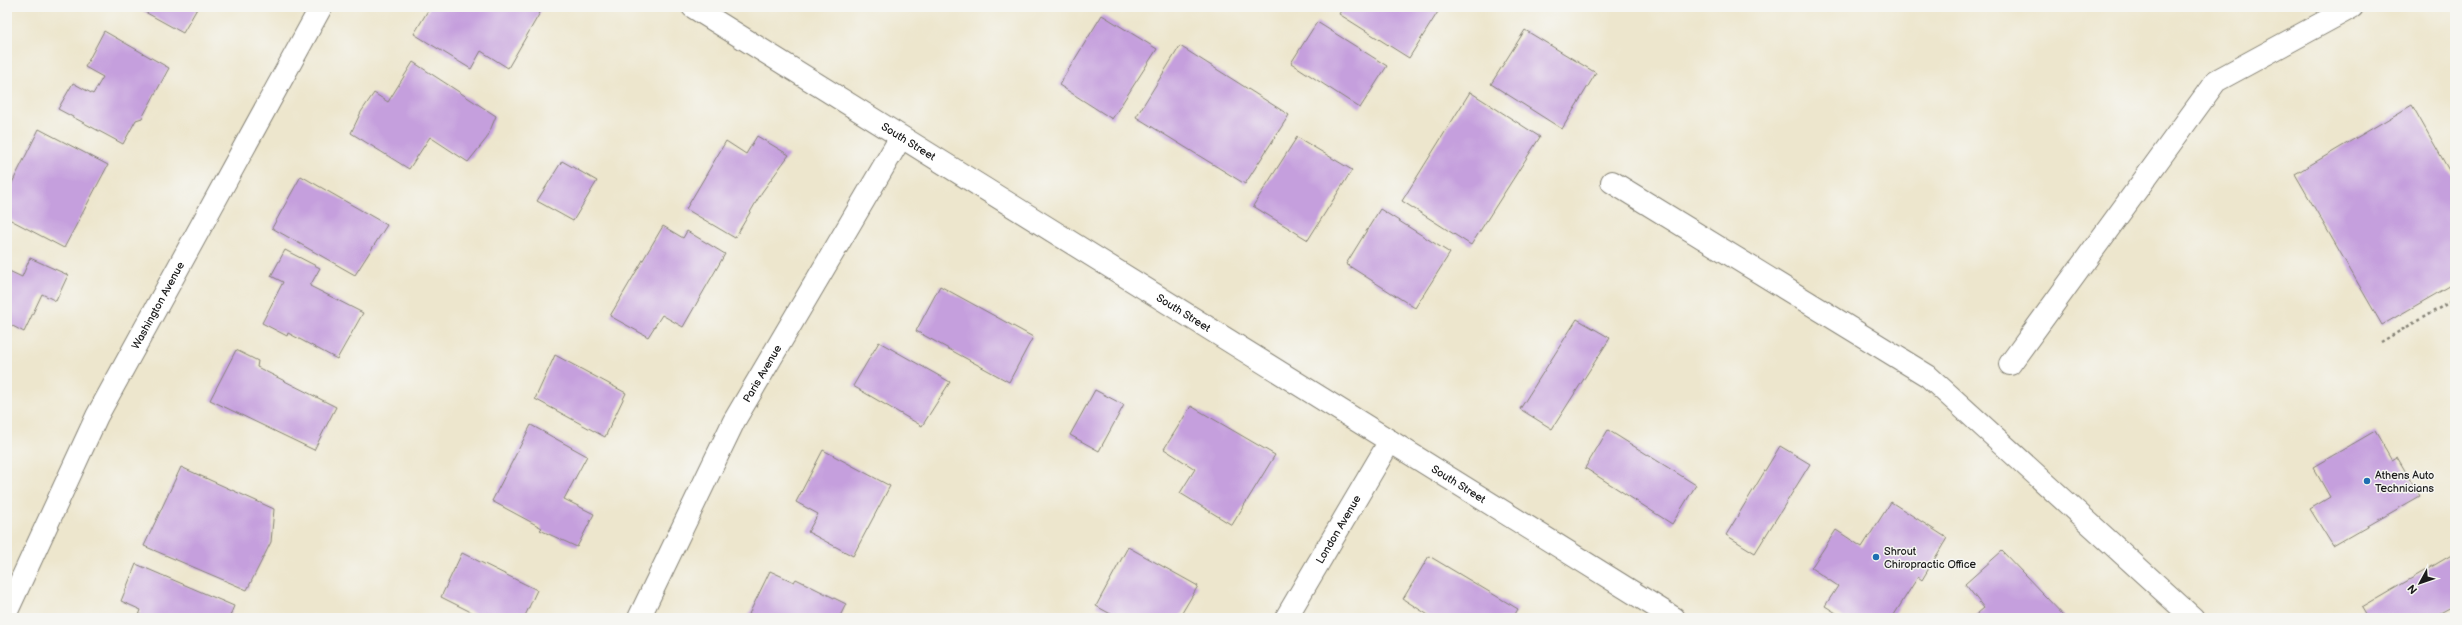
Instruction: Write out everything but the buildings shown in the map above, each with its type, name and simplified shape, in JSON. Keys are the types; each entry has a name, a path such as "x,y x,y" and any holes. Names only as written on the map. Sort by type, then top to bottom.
{"street":[{"name":"Washington Avenue","path":"7,611 97,416 321,7"},
{"name":"South Street","path":"693,7 1674,618"},
{"path":"2010,364 2216,81 2352,7"},
{"name":"Paris Avenue","path":"639,618 734,421 901,137"},
{"path":"1612,182 1928,376 2193,618"},
{"name":"London Avenue","path":"1286,618 1390,440"}],"path":[{"path":"2381,342 2455,299"}],"place":[{"name":"Athens Auto Technicians","path":"2367,481"},
{"name":"Shrout Chiropractic Office","path":"1876,557"}]}
